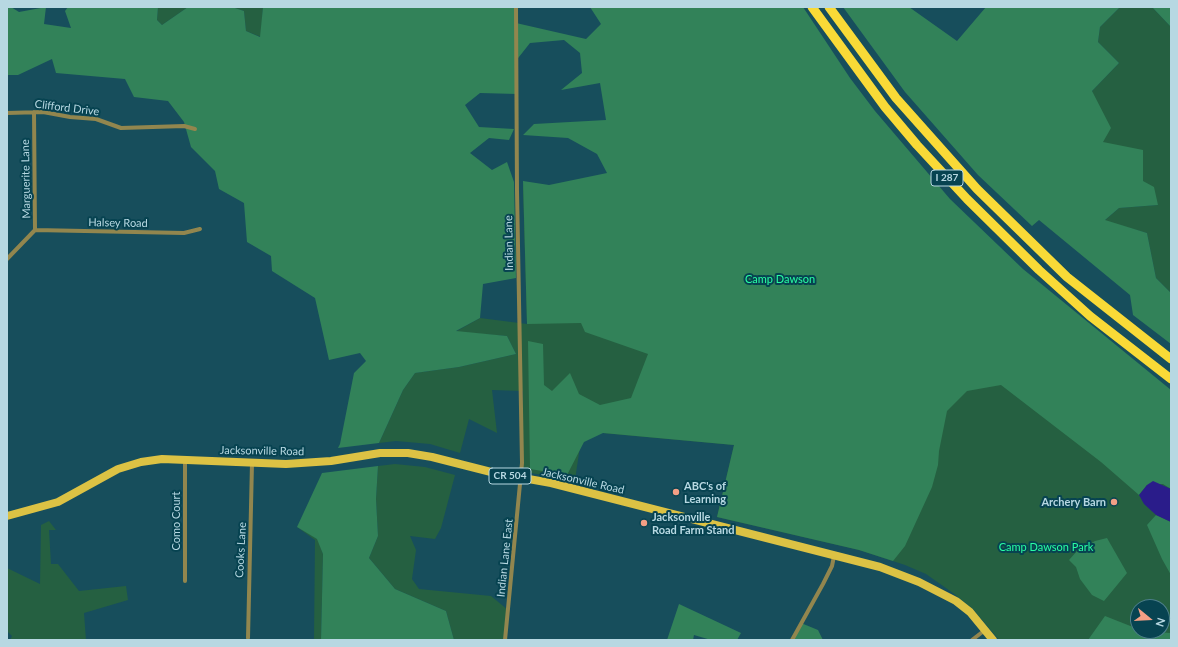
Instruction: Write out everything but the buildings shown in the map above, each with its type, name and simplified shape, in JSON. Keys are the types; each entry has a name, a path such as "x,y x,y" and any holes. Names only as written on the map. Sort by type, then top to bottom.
{"highway":[{"name":"I 287","path":"812,7 889,112 967,199 1039,270 1090,316 1171,379"},
{"name":"I 287","path":"829,7 896,98 976,189 1067,277 1171,359"}],"main road":[{"name":"Jacksonville Road","path":"7,516 58,502 125,466 152,460 310,462 380,453 408,453 432,457 471,468 551,483 605,496 880,567 936,589 956,601 970,612 993,640"}],"street":[{"name":"Indian Lane","path":"516,7 522,478"},
{"name":"Marguerite Lane","path":"7,259 35,230 34,112"},
{"name":"Clifford Drive","path":"7,113 43,112 70,118 96,119 121,128 184,126 195,129"},
{"name":"Halsey Road","path":"35,230 184,233 200,229"},
{"name":"Como Court","path":"185,460 185,581"},
{"name":"Cooks Lane","path":"248,638 252,462"},
{"name":"Indian Lane East","path":"505,640 522,478"},
{"path":"792,640 823,584 834,556"},
{"path":"972,640 986,630"}],"green space":[{"name":"Camp Dawson","path":"7,7 11,7 19,12 46,7 44,24 71,28 65,11 68,7 158,7 157,20 162,25 188,7 232,7 244,11 246,31 260,37 263,7 517,7 516,23 586,39 601,24 590,7 803,7 850,78 875,111 950,199 1023,269 1171,390 1171,489 1163,484 1147,485 1139,495 1101,462 1001,385 967,391 947,411 939,451 938,465 932,487 905,546 893,561 859,550 717,517 734,445 603,433 584,442 567,475 530,469 528,341 543,344 544,385 552,391 570,373 579,394 600,405 631,398 648,354 585,332 581,323 527,324 523,181 549,185 607,173 597,154 568,138 523,135 534,124 606,120 600,83 561,90 582,73 580,53 564,40 530,43 515,62 517,94 480,93 465,105 479,127 514,129 509,140 489,138 470,153 492,170 507,162 514,182 516,278 483,284 480,318 456,331 507,336 516,354 459,367 415,373 403,390 379,443 338,448 354,373 366,361 360,353 329,360 315,298 272,271 271,256 247,242 244,203 219,189 215,171 191,147 184,122 168,101 134,97 125,79 56,73 52,59 18,75 7,75"},
{"path":"158,7 188,7 162,25 157,20"},
{"path":"232,7 263,7 261,37 246,31 244,11"},
{"path":"843,7 909,7 957,41 986,7 1120,7 1100,27 1098,42 1119,63 1092,91 1111,128 1103,142 1143,150 1143,181 1154,187 1158,205 1119,208 1105,220 1147,233 1156,278 1171,293 1171,344 1133,315 1130,295 1039,220 1032,226 978,175 905,92"},
{"path":"1120,7 1152,7 1171,27 1171,293 1156,278 1147,233 1104,221 1119,208 1158,205 1143,182 1103,142 1092,91 1119,63 1098,42 1100,27"},
{"path":"1152,7 1171,7 1171,27"},
{"name":"Camp Dawson","path":"877,132 1171,413 1171,640 999,640 973,609 926,574 905,565 859,550 717,517 734,445 603,433 582,433 575,480 531,473 530,469 523,467 523,391 492,390 497,433 469,419 460,453 430,444 396,441 379,443 403,390 415,373 459,367 516,354 507,336 455,332 480,318 527,324 523,187 625,202"},
{"path":"395,464 425,467 455,475 441,528 435,539 410,536 416,550 412,579 419,589 491,596 508,610 505,640 454,640 446,611 395,589 369,558 378,536 376,499 378,466"},
{"path":"378,466 376,499 378,536 369,558 395,589 446,611 454,640 321,640 323,554 317,539 297,527 322,473"},
{"path":"1156,515 1171,522 1171,575 1147,525"},
{"path":"49,521 56,530 49,530 51,564 58,564 79,591 126,586 128,600 84,613 86,640 10,640 12,636 7,631 7,568 40,584 41,525"},
{"path":"297,527 318,539 323,554 321,640 314,640 315,540"},
{"path":"1107,538 1127,573 1104,601 1092,595 1080,579 1076,567 1069,560 1077,551 1095,541"},
{"path":"679,604 741,633 737,640 711,640 694,635 693,640 667,640"},
{"path":"1105,616 1130,626 1130,639 1170,639 1171,633 1171,640 1088,640"},
{"path":"801,623 818,630 823,640 792,640"}],"shaded area":[{"path":"1153,481 1171,489 1171,522 1156,515 1144,504 1139,495 1147,485"}],"place":[{"name":"ABC's of Learning","path":"676,492"},
{"name":"Archery Barn","path":"1114,502"},
{"name":"Jacksonville Road Farm Stand","path":"644,523"}],"park label":[{"name":"Camp Dawson Park","path":"1046,547"}]}
